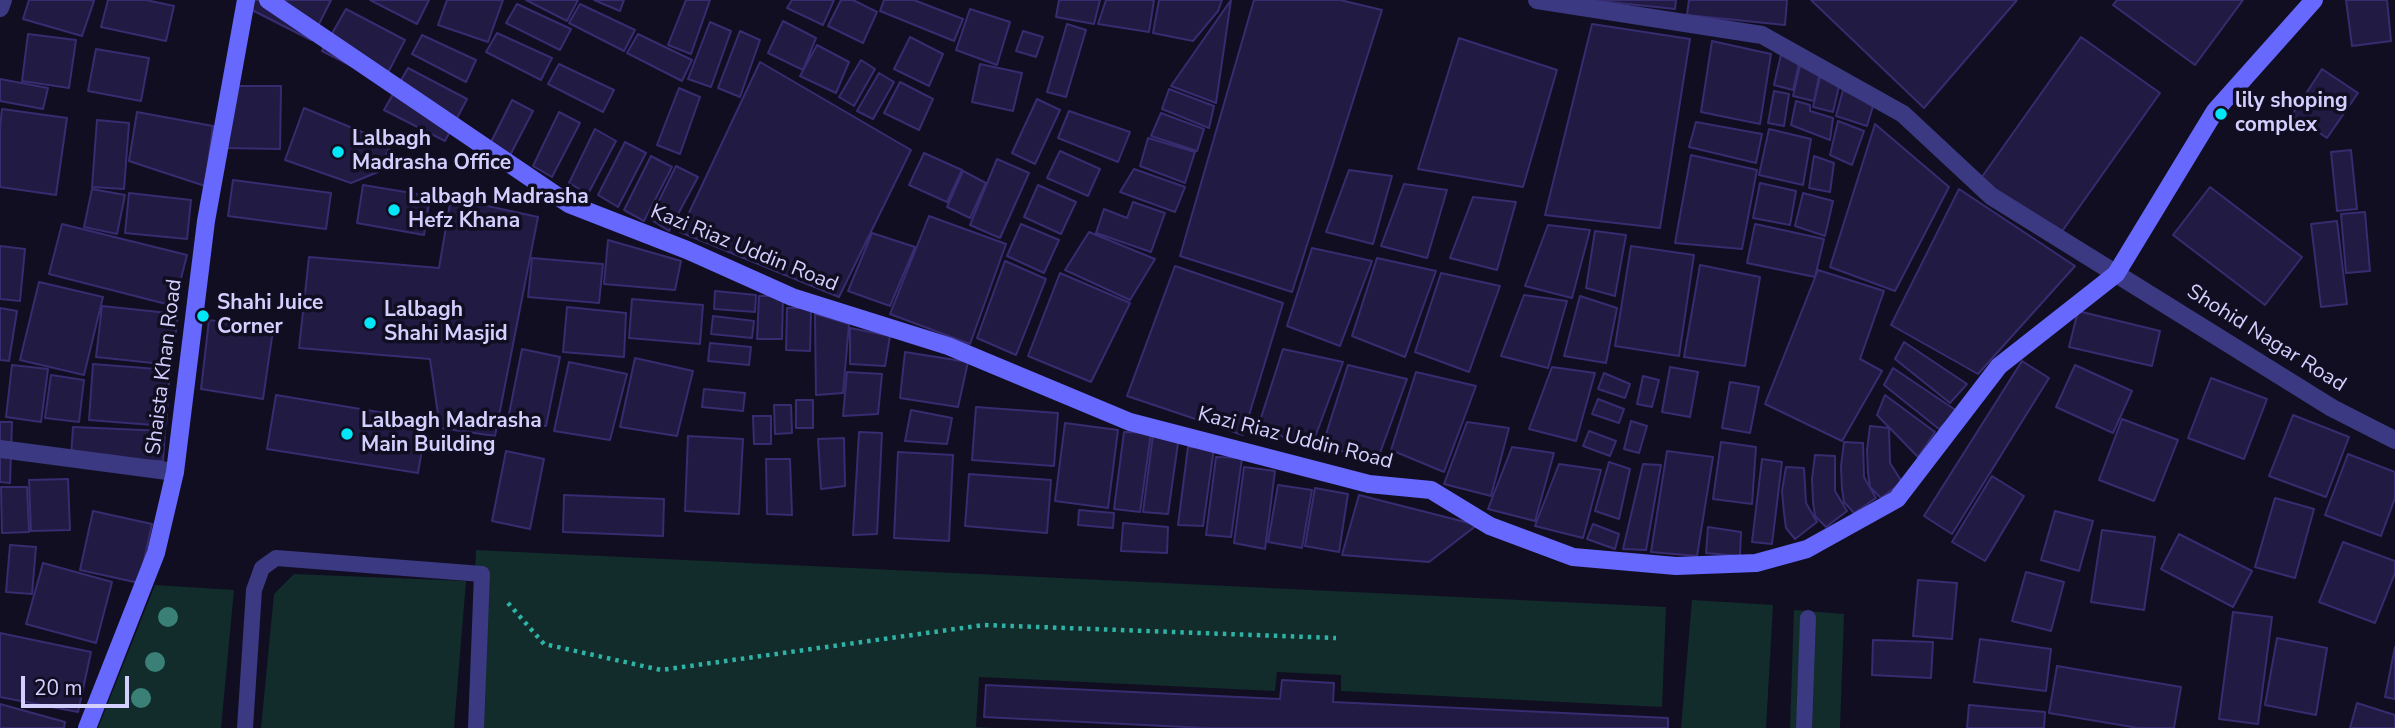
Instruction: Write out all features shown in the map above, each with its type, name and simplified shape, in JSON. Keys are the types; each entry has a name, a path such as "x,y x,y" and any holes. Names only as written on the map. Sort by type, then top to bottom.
{"street":[{"path":"0,8 3,0"},
{"name":"Shaista Khan Road","path":"87,728 156,553 175,472 206,221 246,0"},
{"name":"Kazi Riaz Uddin Road","path":"268,0 569,204 687,250 792,297 948,346 1130,422 1369,484 1431,490 1490,526 1573,558 1676,566 1756,563 1807,550 1897,499 1999,366 2116,274 2215,111 2314,0"},
{"name":"Shohid Nagar Road","path":"1537,0 1762,35 1903,114 1991,196 2332,408 2395,440"},
{"path":"0,449 175,472"}],"lane":[{"path":"245,728 254,590 262,569 276,558 482,574 476,728"},
{"path":"1804,728 1808,618"}],"path":[{"path":"482,574 544,644 661,670 984,625 1336,638"}],"green space":[{"path":"476,550 1666,607 1662,707 1341,691 1341,675 1277,672 1275,691 979,677 976,727 994,728 468,728"},
{"path":"294,574 466,581 454,728 261,728 274,594"},
{"path":"155,585 234,590 221,728 98,728"},
{"path":"1692,600 1773,605 1766,728 1681,728"},
{"path":"1794,610 1844,614 1840,728 1790,728"}],"building":[{"path":"29,0 94,1 82,36 23,19"},
{"path":"108,0 146,0 174,6 166,41 101,27"},
{"path":"255,0 331,0 311,40 250,9"},
{"path":"370,0 429,0 417,24"},
{"path":"447,0 503,0 488,42 438,25"},
{"path":"526,0 578,0 567,21"},
{"path":"594,0 624,0 620,11"},
{"path":"686,0 710,0 691,54 668,45"},
{"path":"792,0 834,0 823,25 787,8"},
{"path":"841,0 853,0 877,12 863,43 828,26"},
{"path":"884,0 914,0 963,19 954,41 880,11"},
{"path":"1059,0 1100,0 1094,24 1056,17"},
{"path":"1106,0 1154,0 1149,32 1098,24"},
{"path":"1159,0 1222,0 1218,11 1193,41 1153,33"},
{"path":"1231,0 1216,103 1171,86"},
{"path":"1254,0 1340,0 1382,10 1292,292 1180,256"},
{"path":"1590,0 1676,0 1675,9"},
{"path":"1689,0 1787,0 1785,25 1687,15"},
{"path":"1811,0 2017,0 1924,108"},
{"path":"2117,0 2243,0 2195,65 2113,5"},
{"path":"2346,0 2387,0 2391,41 2352,46"},
{"path":"517,4 571,29 560,50 506,23"},
{"path":"580,4 635,30 624,51 569,23"},
{"path":"346,9 405,40 383,82 322,51"},
{"path":"970,9 1010,22 997,65 956,50"},
{"path":"783,21 816,38 803,70 768,53"},
{"path":"710,22 731,31 711,87 688,79"},
{"path":"1067,24 1086,30 1066,97 1047,92"},
{"path":"1592,24 1690,39 1660,228 1545,215"},
{"path":"740,31 760,40 740,97 718,88"},
{"path":"1023,31 1043,37 1036,57 1016,51"},
{"path":"497,33 552,58 541,80 486,52"},
{"path":"28,34 76,40 69,88 22,81"},
{"path":"638,34 692,60 682,81 627,53"},
{"path":"422,35 476,60 466,82 412,54"},
{"path":"910,37 943,54 929,86 894,69"},
{"path":"2081,37 2160,93 2058,237 1979,181"},
{"path":"1459,38 1557,70 1523,187 1418,169"},
{"path":"1712,41 1771,54 1760,124 1701,112"},
{"path":"817,45 849,62 836,93 800,76"},
{"path":"96,49 149,58 141,101 88,91"},
{"path":"1781,55 1800,59 1793,90 1774,85"},
{"path":"861,60 875,69 854,106 839,97"},
{"path":"760,62 911,150 839,297 680,232"},
{"path":"559,64 614,90 603,112 548,84"},
{"path":"980,64 1022,73 1013,111 972,102"},
{"path":"1800,66 1820,71 1814,101 1793,96"},
{"path":"408,68 467,99 445,141 384,110"},
{"path":"2322,69 2358,93 2327,138 2292,115"},
{"path":"879,73 894,82 873,119 857,111"},
{"path":"1820,77 1840,82 1833,112 1813,107"},
{"path":"0,79 48,88 43,109 0,101"},
{"path":"900,82 933,99 919,130 884,113"},
{"path":"226,86 281,86 280,149 226,148"},
{"path":"679,88 700,97 680,154 657,145"},
{"path":"1169,89 1214,106 1209,128 1162,109"},
{"path":"1843,90 1874,103 1867,126 1836,116"},
{"path":"1774,91 1789,94 1784,126 1768,123"},
{"path":"1037,99 1060,110 1035,164 1012,153"},
{"path":"512,100 533,111 505,165 485,154"},
{"path":"1796,101 1810,105 1810,111 1833,118 1830,140 1791,125"},
{"name":"Lalbagh Madrasha Office","path":"304,108 391,144 378,172 351,183 285,160"},
{"path":"2,109 67,118 56,195 0,187"},
{"path":"1069,111 1130,132 1118,162 1058,138"},
{"path":"137,112 213,126 205,186 129,161"},
{"path":"559,112 580,123 552,177 533,166"},
{"path":"1161,113 1204,129 1197,151 1151,136"},
{"path":"97,120 129,123 124,189 92,187"},
{"path":"1838,121 1864,131 1852,165 1830,155"},
{"path":"1696,122 1762,134 1756,163 1689,147"},
{"path":"1875,124 1949,187 1895,291 1830,267"},
{"path":"595,129 616,141 588,194 569,183"},
{"path":"1769,129 1811,139 1803,185 1759,175"},
{"path":"1148,138 1195,152 1185,183 1140,166"},
{"path":"625,142 646,153 618,207 598,195"},
{"path":"2351,150 2357,209 2337,211 2331,152"},
{"path":"1060,151 1100,169 1088,196 1047,178"},
{"path":"924,153 962,170 947,202 909,185"},
{"path":"1691,155 1757,170 1742,249 1675,243"},
{"path":"651,156 672,167 644,221 624,210"},
{"path":"1814,156 1834,163 1830,192 1809,188"},
{"path":"997,159 1029,173 1000,238 970,225"},
{"path":"676,166 698,177 669,231 650,219"},
{"path":"1134,169 1185,187 1175,212 1120,192"},
{"path":"1349,170 1392,176 1373,244 1326,232"},
{"path":"963,171 986,183 970,218 947,207"},
{"path":"233,180 331,193 326,229 228,216"},
{"path":"1760,183 1796,191 1790,225 1753,218"},
{"path":"1404,184 1447,190 1427,258 1381,246"},
{"name":"Lalbagh Madrasha Hefz Khana","path":"363,185 430,196 424,235 357,223"},
{"path":"1038,185 1076,202 1061,234 1024,217"},
{"path":"2210,187 2302,257 2265,305 2173,235"},
{"path":"92,189 125,195 117,234 84,227"},
{"path":"1959,189 2075,266 1978,374 1891,325"},
{"path":"129,193 191,200 187,239 125,233"},
{"path":"1803,193 1833,201 1825,236 1795,226"},
{"path":"1473,197 1516,202 1497,270 1450,258"},
{"path":"451,198 538,217 495,436 440,428 430,359 299,348 309,257 439,268"},
{"path":"1133,202 1165,213 1151,252 1096,233 1104,209 1127,218"},
{"path":"2365,212 2370,271 2346,273 2341,214"},
{"path":"929,216 1006,244 970,344 890,314"},
{"path":"2337,221 2347,304 2321,307 2311,224"},
{"path":"62,224 187,255 174,306 49,274"},
{"path":"1021,224 1059,240 1044,273 1007,256"},
{"path":"1755,224 1824,239 1815,277 1747,263"},
{"path":"1548,225 1590,230 1572,298 1525,286"},
{"path":"1595,231 1626,235 1615,296 1586,288"},
{"path":"1089,232 1155,259 1130,300 1065,270"},
{"path":"872,233 915,247 890,306 848,291"},
{"path":"608,240 681,261 675,290 604,284"},
{"path":"0,246 25,249 20,301 0,299"},
{"path":"1631,246 1694,255 1679,356 1615,346"},
{"path":"1312,248 1372,261 1340,346 1287,326"},
{"path":"532,258 603,264 599,303 528,297"},
{"path":"1377,258 1436,271 1405,357 1352,336"},
{"path":"1005,261 1046,279 1016,355 977,338"},
{"path":"1700,265 1760,277 1745,366 1684,357"},
{"path":"1175,266 1283,303 1243,435 1127,396"},
{"path":"1818,270 1884,291 1860,359 1882,371 1842,441 1765,404"},
{"path":"1060,273 1130,303 1091,382 1028,356"},
{"path":"1441,273 1500,286 1469,372 1415,352"},
{"path":"39,282 103,297 84,375 20,360"},
{"path":"715,291 756,295 755,312 714,309"},
{"path":"1524,295 1567,301 1548,368 1501,356"},
{"path":"759,296 783,296 782,339 757,339"},
{"path":"1580,296 1617,308 1606,363 1564,356"},
{"path":"632,299 703,305 700,344 629,338"},
{"path":"102,306 178,314 172,365 96,357"},
{"path":"567,307 626,313 624,357 563,352"},
{"path":"0,308 17,311 9,361 0,360"},
{"path":"787,308 811,308 810,351 786,350"},
{"path":"2078,311 2160,331 2152,366 2069,347"},
{"path":"815,314 849,324 843,393 816,395"},
{"path":"713,316 754,321 752,338 711,334"},
{"path":"209,320 273,330 263,399 201,389"},
{"path":"850,328 890,336 885,366 850,364"},
{"path":"1904,342 1967,384 1950,403 1895,359"},
{"path":"710,343 751,347 749,365 708,361"},
{"path":"522,349 560,357 546,426 508,419"},
{"path":"1283,349 1343,362 1311,448 1258,427"},
{"path":"905,352 968,362 958,407 900,398"},
{"path":"635,358 693,371 677,436 620,427"},
{"path":"2022,361 2049,378 1952,534 1924,516"},
{"path":"569,362 627,374 610,440 554,431"},
{"path":"93,364 170,370 166,426 89,420"},
{"path":"12,365 48,369 41,422 6,417"},
{"path":"1348,365 1407,379 1376,464 1323,444"},
{"path":"2075,365 2132,391 2113,433 2056,407"},
{"path":"1552,367 1595,373 1576,441 1529,429"},
{"path":"1670,367 1698,372 1690,417 1662,412"},
{"path":"1893,368 1957,411 1939,429 1884,385"},
{"path":"847,372 882,374 878,414 843,416"},
{"path":"1416,372 1476,386 1444,472 1391,450"},
{"path":"1604,373 1630,384 1625,398 1598,389"},
{"path":"51,375 84,380 79,422 45,418"},
{"path":"1643,376 1659,380 1652,407 1637,404"},
{"path":"2211,378 2267,399 2244,459 2188,438"},
{"path":"1730,382 1759,387 1750,433 1722,428"},
{"path":"704,389 745,393 743,411 702,407"},
{"name":"Lalbagh Madrasha Main Building","path":"276,395 427,420 418,473 267,449"},
{"path":"1885,395 1935,432 1918,457 1877,415"},
{"path":"1598,399 1624,409 1619,423 1592,414"},
{"path":"796,400 813,400 813,428 796,428"},
{"path":"774,405 791,405 792,433 775,434"},
{"path":"976,407 1058,413 1054,466 972,460"},
{"path":"911,410 952,418 947,444 905,441"},
{"path":"2293,415 2349,437 2326,497 2269,476"},
{"path":"753,416 771,416 771,444 754,444"},
{"path":"2122,419 2178,440 2154,501 2099,480"},
{"path":"1631,421 1647,426 1639,453 1624,449"},
{"path":"0,422 12,422 10,483 0,482"},
{"path":"1467,422 1509,428 1491,496 1444,484"},
{"path":"1065,423 1118,430 1108,508 1055,501"},
{"path":"1870,426 1889,428 1890,463 1902,482 1881,498 1870,487 1867,450"},
{"path":"73,427 165,431 163,461 71,458"},
{"path":"1589,431 1616,441 1610,456 1583,446"},
{"path":"859,432 882,433 877,534 853,535"},
{"path":"1124,432 1151,433 1140,512 1114,509"},
{"path":"1153,435 1179,436 1168,514 1143,512"},
{"path":"688,436 743,439 739,514 685,511"},
{"path":"844,438 845,486 821,489 818,439"},
{"path":"1721,442 1756,447 1752,504 1713,499"},
{"path":"1844,442 1863,443 1864,477 1876,498 1854,513 1844,502 1842,489"},
{"path":"1188,447 1214,448 1203,526 1178,525"},
{"path":"1512,447 1554,453 1535,521 1488,509"},
{"path":"506,451 544,459 530,529 492,521"},
{"path":"1667,451 1713,457 1697,556 1651,552"},
{"path":"898,452 953,455 949,541 894,538"},
{"path":"2348,454 2395,472 2395,498 2381,536 2325,515"},
{"path":"1815,455 1835,456 1835,491 1847,511 1826,527 1815,516 1812,479"},
{"path":"1216,457 1242,458 1231,537 1206,535"},
{"path":"766,459 790,459 792,515 767,514"},
{"path":"1762,459 1782,462 1772,544 1752,542"},
{"path":"1609,462 1630,469 1619,519 1595,511"},
{"path":"1559,464 1601,470 1583,538 1535,526"},
{"path":"1643,464 1661,465 1646,550 1623,549"},
{"path":"1244,467 1275,471 1265,549 1234,543"},
{"path":"1786,467 1804,468 1806,503 1817,522 1795,539 1786,528 1784,513 1782,491"},
{"path":"969,474 1051,480 1047,533 965,526"},
{"path":"1992,476 2024,496 1985,561 1952,542"},
{"path":"68,479 70,530 31,531 29,480"},
{"path":"1278,485 1312,490 1302,548 1268,542"},
{"path":"1,487 27,487 29,532 2,533"},
{"path":"1315,488 1348,494 1339,552 1305,546"},
{"path":"564,495 664,499 663,536 563,532"},
{"path":"1359,495 1477,525 1429,562 1342,555"},
{"path":"2275,498 2314,509 2295,578 2255,567"},
{"path":"1079,510 1114,513 1113,528 1078,525"},
{"path":"93,511 152,524 139,583 80,570"},
{"path":"2055,511 2093,521 2079,571 2041,560"},
{"path":"1123,523 1168,527 1167,553 1121,551"},
{"path":"1593,524 1619,534 1615,549 1587,539"},
{"path":"1708,527 1741,532 1740,556 1706,553"},
{"path":"2102,530 2155,537 2144,610 2091,602"},
{"path":"2179,534 2252,571 2233,607 2161,569"},
{"path":"2343,542 2395,561 2395,573 2375,623 2319,602"},
{"path":"10,545 36,547 32,594 6,592"},
{"path":"43,563 112,582 96,643 26,624"},
{"path":"2026,572 2064,582 2051,631 2012,621"},
{"path":"1918,580 1957,583 1952,639 1913,636"},
{"path":"2233,612 2272,617 2258,724 2219,719"},
{"path":"0,633 91,652 78,712 0,697"},
{"path":"2277,638 2327,648 2316,715 2265,705"},
{"path":"1980,639 2051,649 2046,691 1974,682"},
{"path":"1873,640 1933,642 1931,678 1872,675"},
{"path":"2395,647 2395,699 2385,697"},
{"path":"2057,666 2181,687 2174,728 2138,728 2049,713"},
{"path":"1282,680 1334,683 1333,702 1668,718 1668,728 1205,728 984,717 986,685 1280,699"},
{"path":"2357,703 2395,715 2395,728 2350,728"},
{"path":"0,704 65,722 64,728 0,728"},
{"path":"1969,705 2045,712 2044,728 1967,728"}],"place":[{"name":"lily shoping complex","path":"2221,114"},
{"name":"Lalbagh Madrasha Office","path":"338,152"},
{"name":"Lalbagh Madrasha Hefz Khana","path":"394,210"},
{"name":"Shahi Juice Corner","path":"203,316"},
{"name":"Lalbagh Shahi Masjid","path":"370,323"},
{"name":"Lalbagh Madrasha Main Building","path":"347,434"}]}
